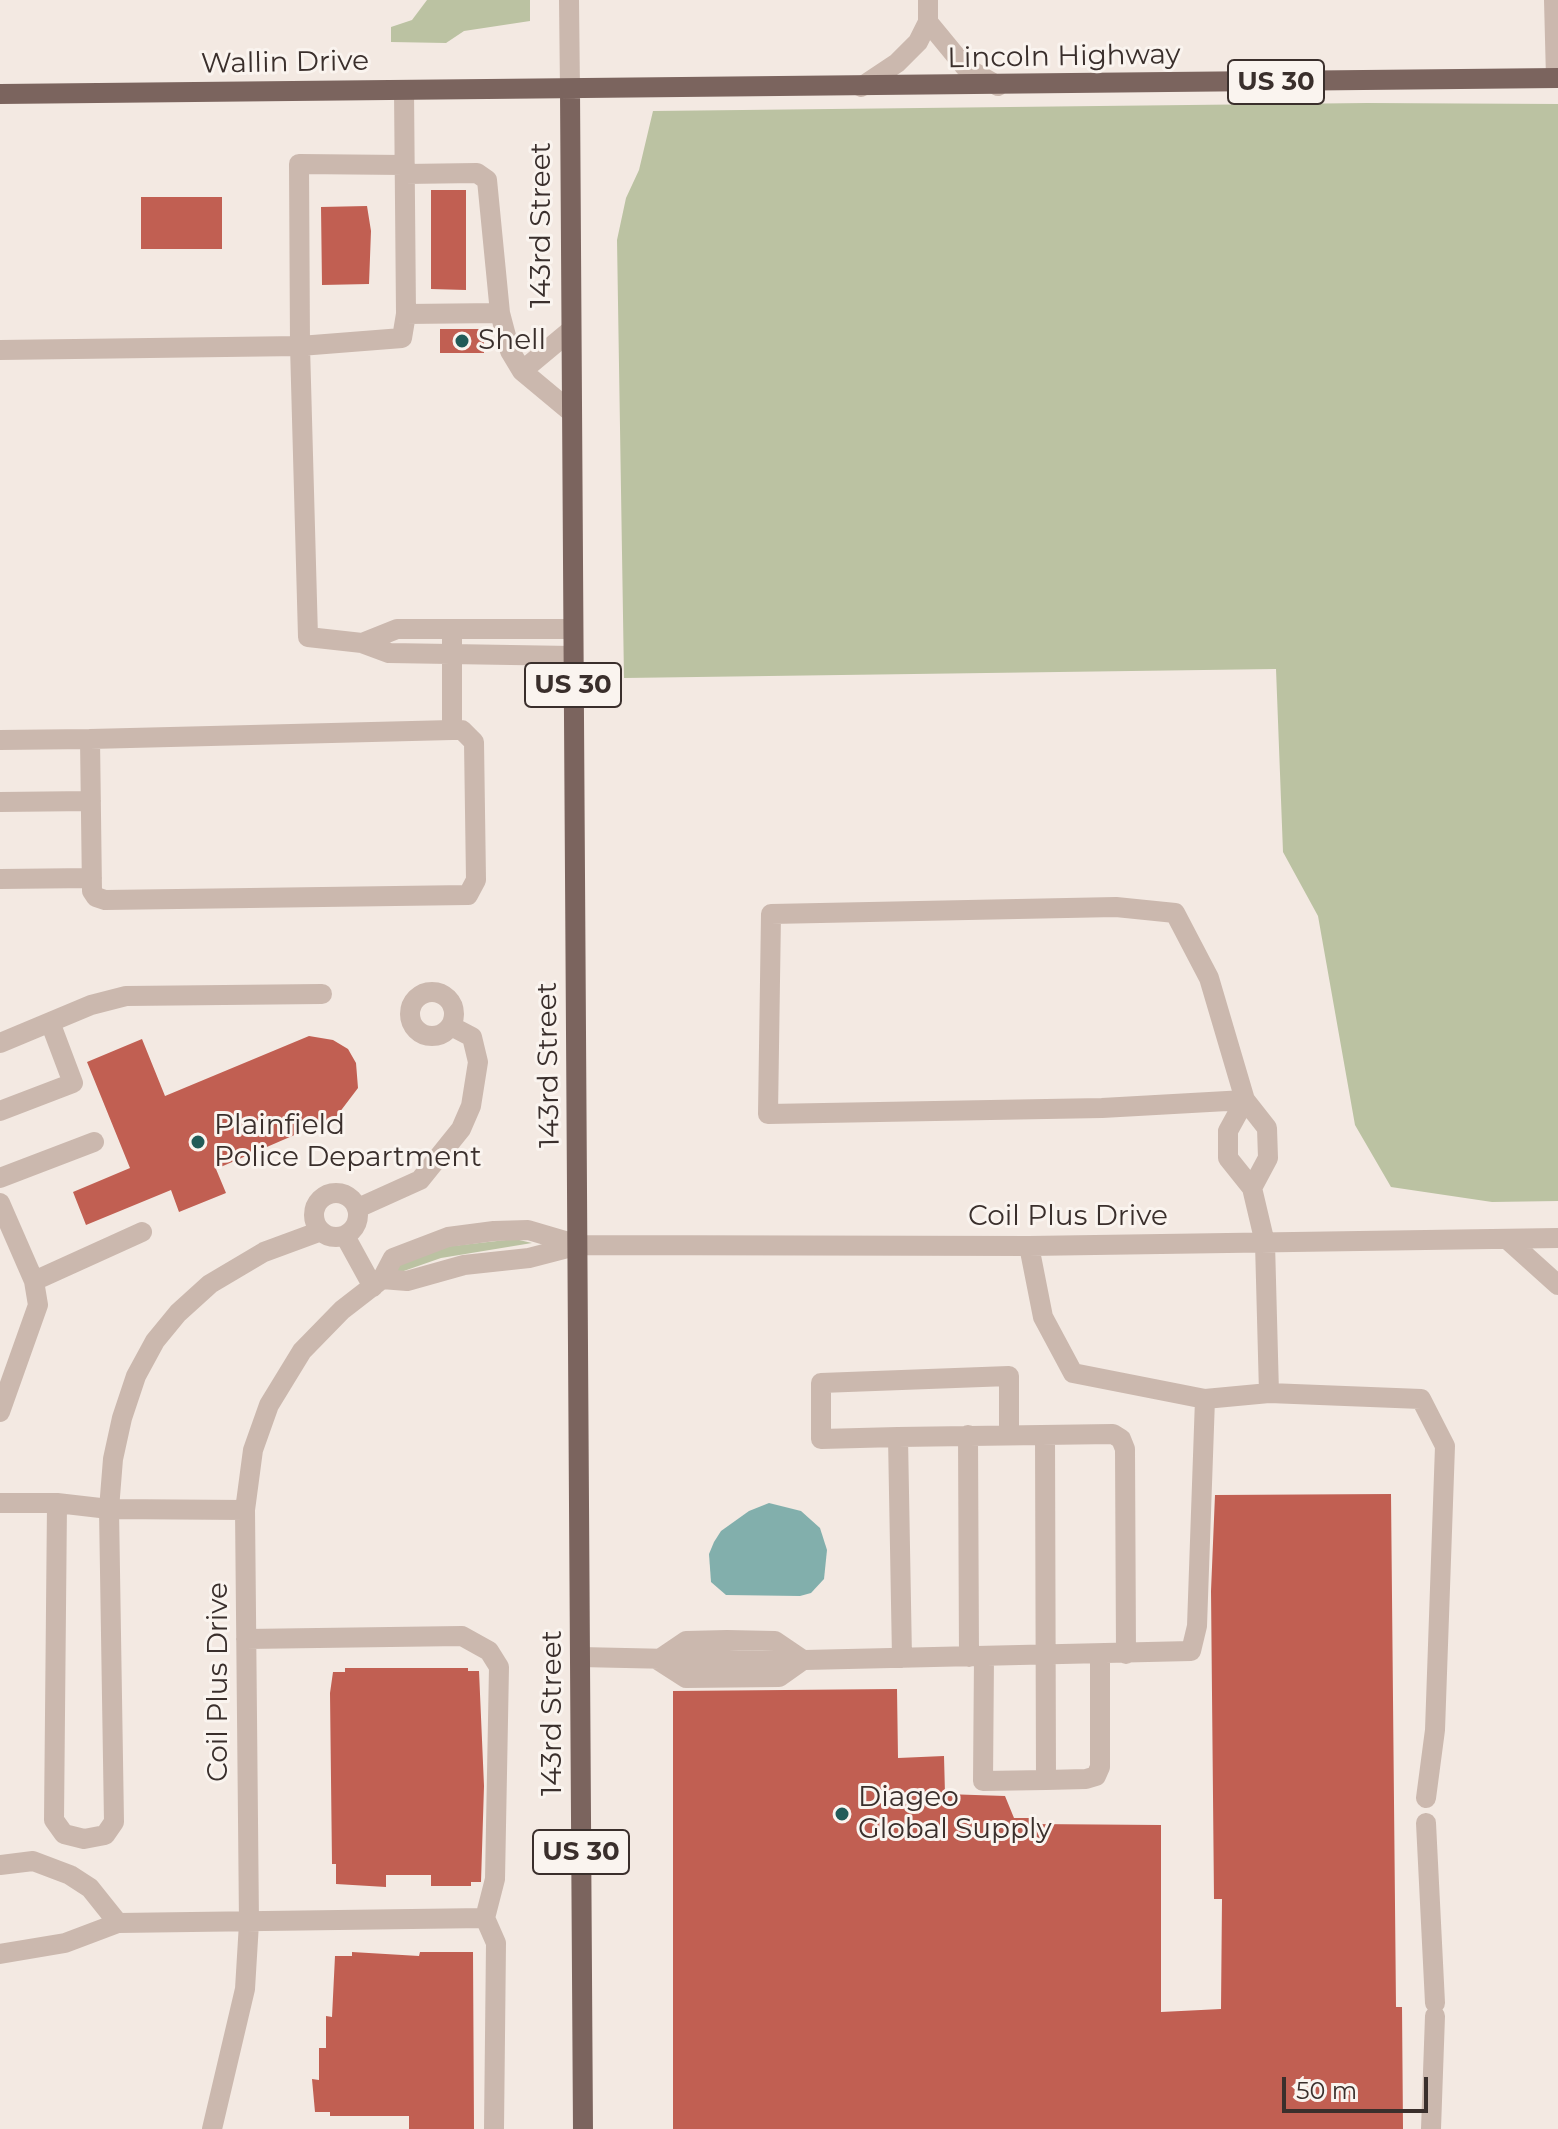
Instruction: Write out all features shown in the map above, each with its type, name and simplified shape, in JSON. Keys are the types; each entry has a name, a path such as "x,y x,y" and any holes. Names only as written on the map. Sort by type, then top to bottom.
{"main road":[{"name":"Lincoln Highway","path":"570,90 1557,78"},
{"name":"Wallin Drive","path":"0,94 570,90"},
{"name":"143rd Street","path":"570,90 583,2129"}],"street":[{"name":"143rd Street","path":"569,0 570,90"},
{"path":"861,87 897,63 918,42 928,22 928,0"},
{"path":"1554,0 1557,78"},
{"path":"928,22 965,67 998,86"},
{"path":"0,350 301,336 402,338 406,314 404,90"},
{"path":"570,411 522,371 510,351 500,313 487,180 477,173 299,164 308,637 362,643 389,653 572,656"},
{"path":"406,314 500,313"},
{"path":"522,371 570,331"},
{"path":"362,643 397,629 572,629"},
{"path":"452,629 452,730"},
{"path":"0,740 462,730 474,742 476,880 468,895 105,900 92,891 90,739"},
{"path":"0,802 91,801"},
{"path":"0,879 92,878"},
{"path":"1245,1100 1102,1108 768,1114 771,914 1116,907 1175,913 1209,978 1245,1100 1267,1128 1268,1158 1252,1188"},
{"path":"0,1043 126,996 322,994"},
{"path":"0,1111 73,1083 50,1022"},
{"path":"358,1208 420,1180 461,1129 471,1106 478,1062 472,1037 451,1026"},
{"path":"1245,1100 1228,1131 1228,1158 1252,1188 1265,1243 1269,1393"},
{"path":"0,1178 94,1142"},
{"path":"342,1194 358,1208 358,1224 345,1236 333,1238 321,1231 314,1211 328,1195 342,1194"},
{"path":"0,1203 34,1281 38,1305 0,1412"},
{"name":"Coil Plus Drive","path":"212,2129 240,2018 249,1923 245,1510 253,1450 269,1405 302,1351 342,1310 378,1283 393,1258 448,1237 528,1230 579,1245"},
{"path":"57,1503 54,1820 64,1834 84,1839 105,1835 114,1822 109,1509 113,1459 136,1376 155,1341 178,1313 233,1268 264,1252 321,1231"},
{"path":"34,1281 142,1232"},
{"path":"345,1236 378,1283"},
{"name":"Coil Plus Drive","path":"378,1283 407,1281 464,1265 529,1258 579,1245 1029,1246 1558,1238"},
{"path":"1508,1240 1558,1285"},
{"path":"1029,1246 1043,1317 1073,1373 1205,1399 1269,1393 1421,1399 1445,1446 1435,1730 1426,1798"},
{"path":"1009,1435 1009,1376 821,1383 821,1439 1113,1434 1124,1444 1126,1654"},
{"path":"580,1657 803,1660 1191,1651 1197,1626 1205,1399"},
{"path":"968,1435 983,1781 1086,1779 1096,1776 1100,1767 1100,1655"},
{"path":"1045,1435 1046,1780"},
{"path":"898,1437 902,1658"},
{"path":"0,1503 57,1503 109,1509 245,1510"},
{"path":"246,1639 462,1636 489,1651 499,1667 495,1879 485,1918 496,1943 494,2129"},
{"path":"1426,1823 1435,2010 1431,2129"},
{"path":"0,1865 33,1861 70,1875 90,1888 118,1923"},
{"path":"0,1954 18,1954 65,1943 118,1923 485,1918"}],"green space":[{"path":"427,0 530,0 530,21 464,31 446,43 391,42 391,27 412,20"},
{"path":"1367,103 1558,104 1558,1201 1492,1202 1391,1187 1355,1125 1318,916 1283,852 1276,669 624,678 617,240 626,198 639,170 653,111"},
{"path":"515,1239 532,1243 441,1258 398,1273 397,1265 443,1247"}],"water":[{"path":"769,1503 801,1511 820,1528 827,1550 824,1579 811,1593 800,1596 726,1595 711,1582 709,1554 714,1542 721,1531 749,1511"}],"building":[{"name":"Shell","path":"431,190 466,190 466,290 431,289"},
{"path":"141,197 222,197 222,249 141,249"},
{"path":"367,206 371,231 369,284 322,285 321,207"},
{"name":"Shell","path":"440,329 484,329 484,353 440,353"},
{"name":"Plainfield Police Department","path":"309,1036 333,1040 348,1049 356,1063 358,1088 336,1117 216,1169 226,1193 179,1212 171,1190 86,1225 73,1192 130,1168 87,1062 142,1039 165,1096"},
{"name":"Diageo Global Supply","path":"1391,1494 1396,2007 1402,2007 1403,2129 673,2129 673,1691 897,1689 898,1758 944,1756 945,1794 1005,1796 1014,1818 1032,1818 1032,1824 1161,1825 1161,2012 1221,2009 1222,1899 1214,1899 1211,1591 1215,1495"},
{"path":"345,1668 468,1668 468,1671 479,1671 484,1786 481,1882 471,1882 471,1886 431,1886 431,1875 386,1875 386,1887 336,1884 336,1864 332,1864 330,1693 333,1672 345,1672"},
{"path":"352,1952 419,1956 420,1952 473,1952 474,2129 409,2129 409,2116 330,2116 330,2112 315,2112 312,2079 319,2080 319,2048 326,2048 326,2016 332,2017 335,1956 352,1956"}],"place":[{"name":"Shell","path":"462,341"},
{"name":"Plainfield Police Department","path":"198,1142"},
{"name":"Diageo Global Supply","path":"842,1814"}]}
